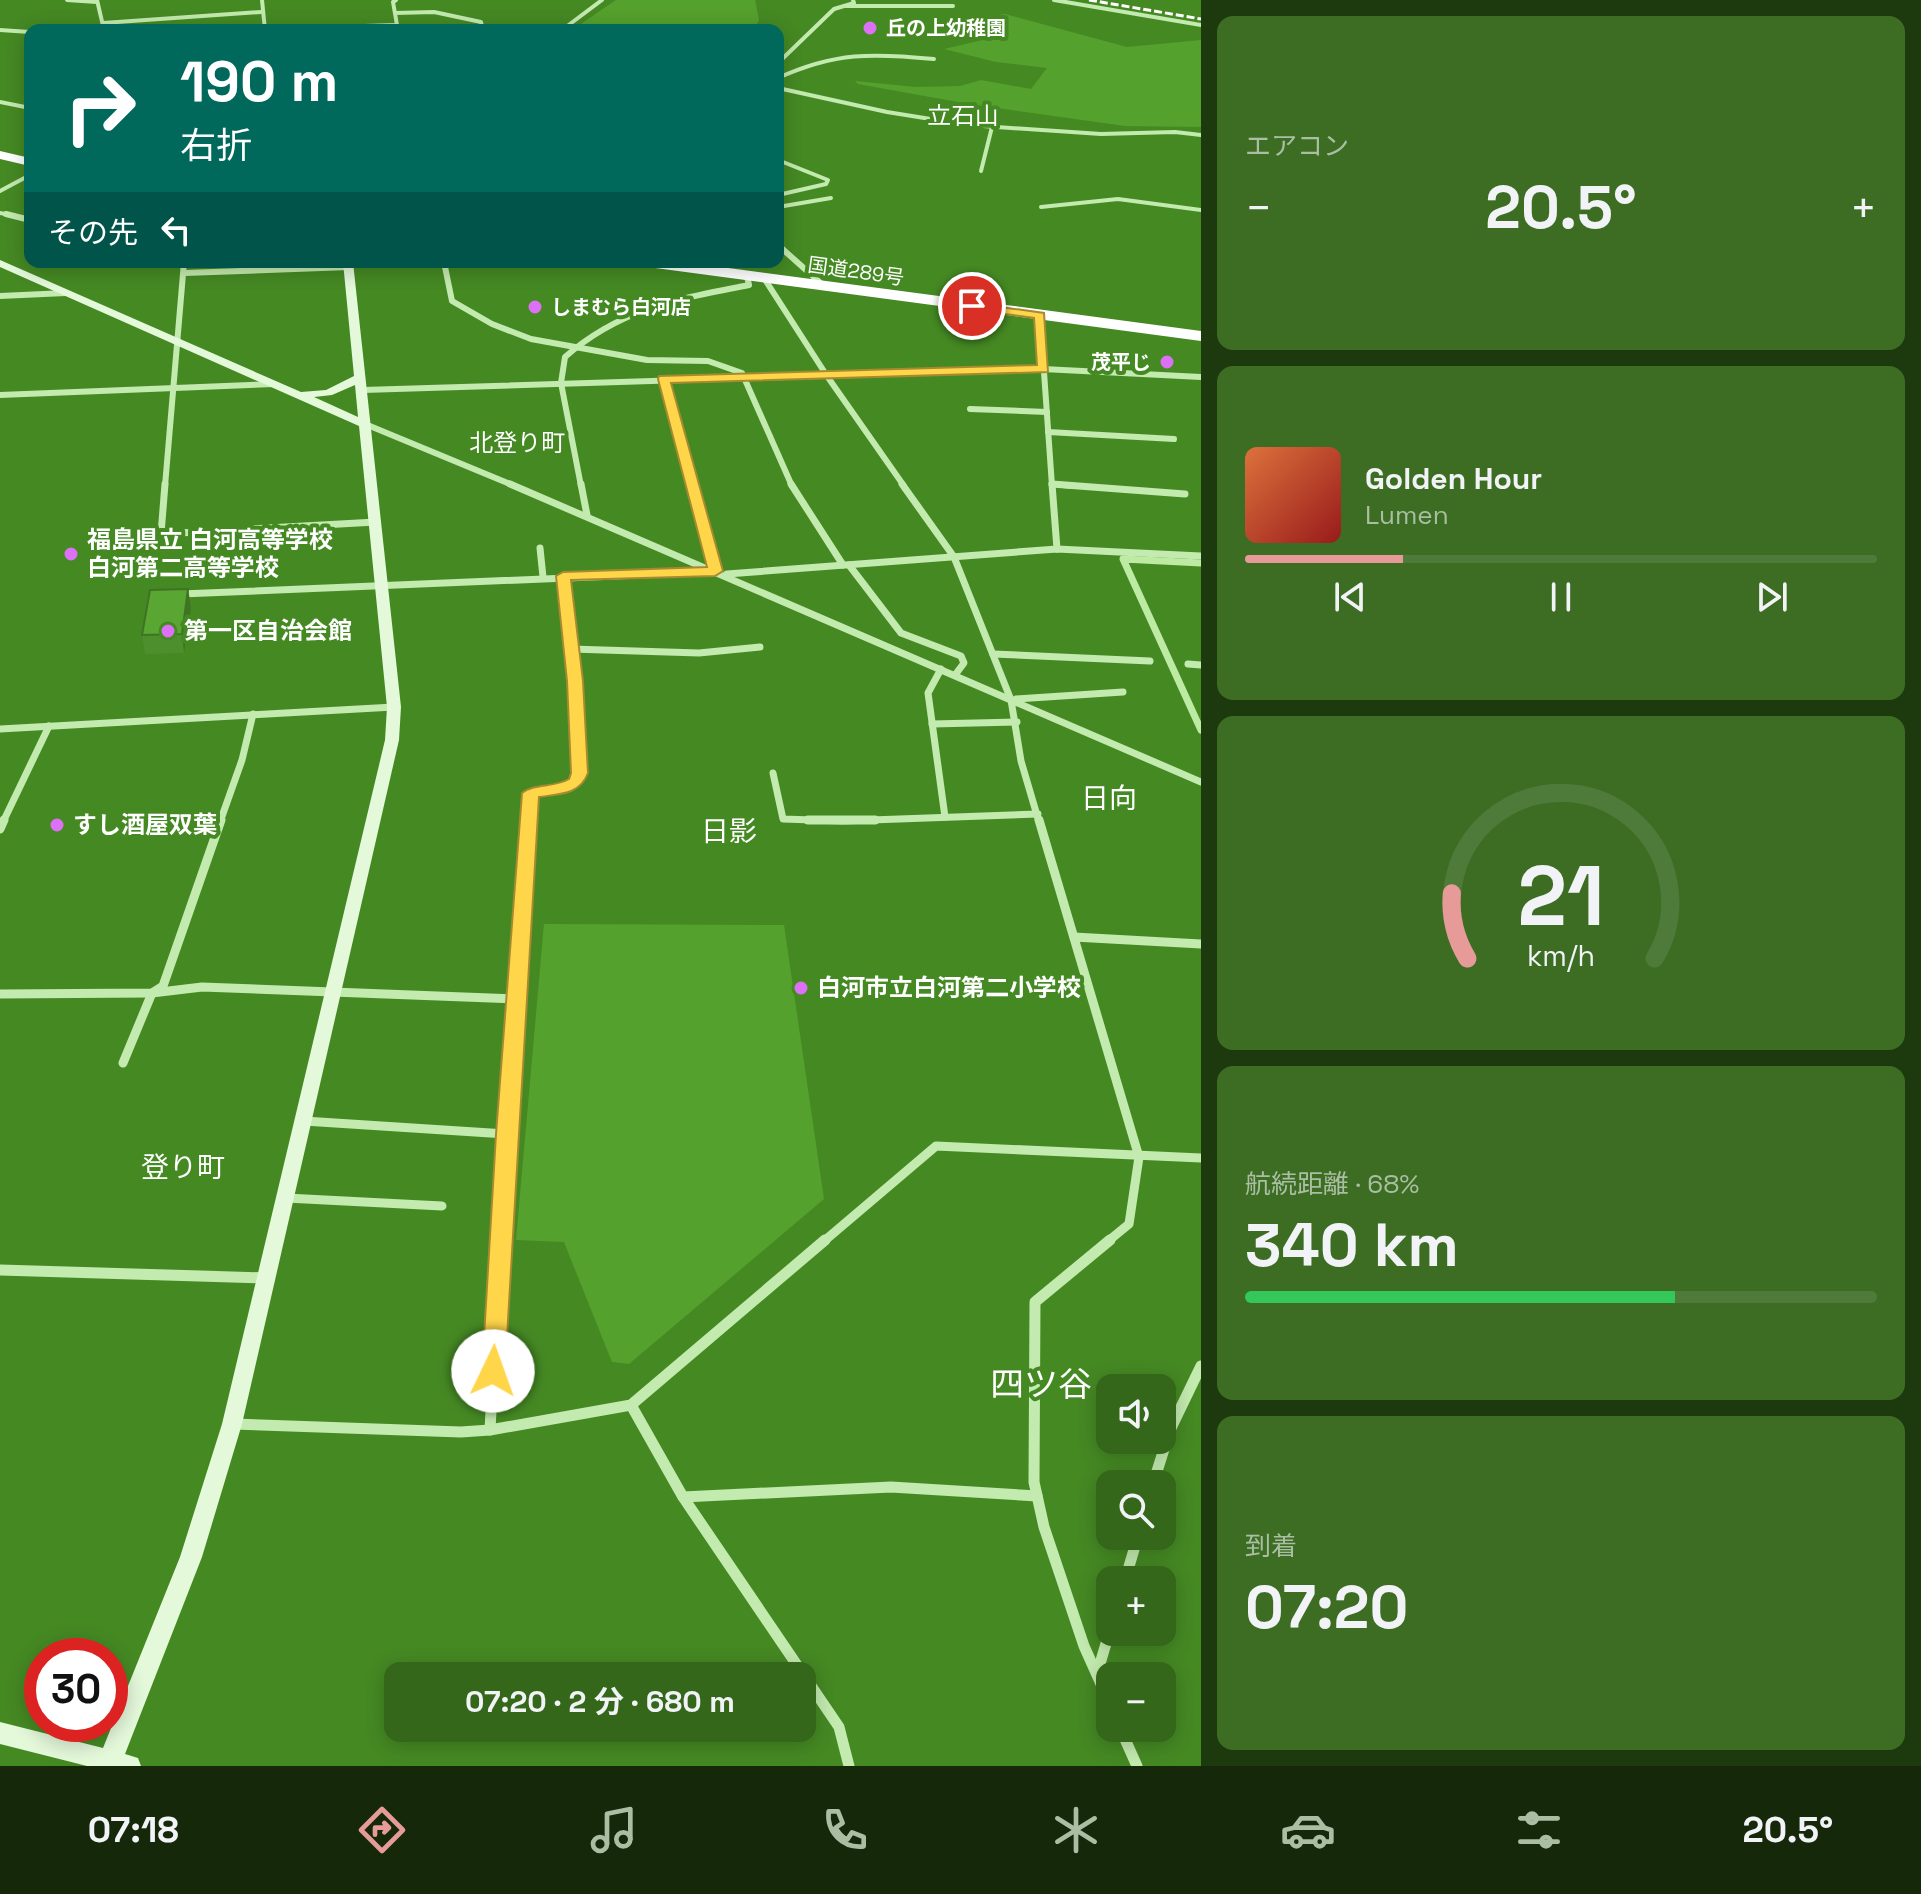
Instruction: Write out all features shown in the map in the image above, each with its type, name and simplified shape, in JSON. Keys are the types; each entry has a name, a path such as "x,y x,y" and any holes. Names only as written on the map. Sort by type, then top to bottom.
{"highway":[{"path":"0,155 24,161"},
{"name":"国道289号","path":"720,268 756,277 825,287 1201,336"}],"street":[{"path":"67,0 97,1 102,24"},
{"path":"262,0 264,24"},
{"path":"396,0 393,2 397,24"},
{"path":"570,24 602,0"},
{"path":"784,57 834,9 854,3 853,0"},
{"path":"1054,0 1201,25"},
{"path":"846,6 953,6"},
{"path":"135,24 261,12"},
{"path":"395,13 434,12 482,24"},
{"path":"0,30 24,32"},
{"path":"784,75 814,60 841,55 861,53 934,59"},
{"path":"784,89 887,112 992,127 1101,134 1175,132 1201,135"},
{"path":"1,104 24,107"},
{"path":"981,171 992,127"},
{"path":"784,162 828,180 826,184 784,194"},
{"path":"0,191 24,178"},
{"path":"784,206 831,198"},
{"path":"1041,207 1118,199 1201,210"},
{"path":"0,213 24,219"},
{"path":"784,250 825,287"},
{"path":"0,263 365,424 587,515 1201,782"},
{"path":"184,268 161,534 376,522"},
{"path":"184,273 286,268"},
{"path":"0,1733 120,1764 191,1557 232,1424 269,1278 392,740 394,707 379,587 376,522 348,268"},
{"path":"445,268 452,301 519,336 647,360 720,363 747,378 785,475 846,565 901,633 961,656 964,663 955,675"},
{"path":"587,515 561,383 565,357 603,325 680,299 749,285 756,277 954,557 1011,700 1021,761 1139,1157 1129,1224 1035,1302 1034,1482 1044,1527 1096,1671"},
{"path":"0,296 66,293"},
{"path":"1040,315 1057,549"},
{"path":"300,394 328,393 362,384 561,383 1043,369 1201,377"},
{"path":"664,379 719,573"},
{"path":"0,395 279,384"},
{"path":"970,409 1047,412"},
{"path":"1048,432 1174,439"},
{"path":"1052,484 1185,494"},
{"path":"540,548 543,577"},
{"path":"166,595 563,576 719,573 1057,549 1201,556"},
{"path":"490,1430 506,1134 531,793 565,788 576,782 579,773 563,576"},
{"path":"571,649 699,653 760,647"},
{"path":"993,654 1150,661"},
{"path":"1188,664 1201,665"},
{"path":"941,669 928,693 945,817"},
{"path":"1011,700 1123,692"},
{"path":"0,729 394,707"},
{"path":"123,1063 152,993 163,986 242,760 253,714"},
{"path":"932,724 1017,722"},
{"path":"0,829 49,726"},
{"path":"773,773 783,819 1038,814"},
{"path":"1074,937 1201,944"},
{"path":"0,994 152,993 202,987 515,999"},
{"path":"304,1121 506,1134"},
{"path":"232,1424 461,1432 490,1430 631,1405 936,1146 1201,1158"},
{"path":"286,1198 442,1206"},
{"path":"0,1270 269,1278"},
{"path":"1157,1470 1170,1430 1201,1366"},
{"path":"631,1405 683,1497 839,1727 849,1766"},
{"path":"683,1497 891,1487 1037,1496"},
{"path":"1126,1742 1137,1766"}],"green space":[{"path":"616,0 755,0 759,20 757,24 581,24"},
{"path":"1005,14 1127,47 1201,40 1201,127 1125,126 969,104 855,81 916,87 960,86 981,80 1031,89 1047,68 996,62 944,49 1004,35 986,17"},
{"path":"544,924 784,925 824,1199 629,1364 612,1362 564,1242 516,1240"}],"building":[{"path":"188,589 182,634 142,635 150,590"}],"waterway":[{"path":"1201,563 1123,559 1201,730"}],"railway":[{"path":"1089,0 1201,19"}],"place":[{"name":"丘の上幼稚園","path":"870,28"},
{"name":"しまむら白河店","path":"535,307"},
{"name":"茂平じ","path":"1167,362"},
{"name":"福島県立 白河高等学校 白河第二高等学校","path":"71,554"},
{"name":"第一区自治会館","path":"168,631"},
{"name":"すし酒屋双葉","path":"57,825"},
{"name":"白河市立白河第二小学校","path":"801,988"}],"district":[{"name":"立石山","path":"963,116"},
{"name":"北登り町","path":"517,443"},
{"name":"日向","path":"1109,798"},
{"name":"日影","path":"729,831"},
{"name":"登り町","path":"183,1167"},
{"name":"四ツ谷","path":"1041,1384"}],"route":[{"path":"493,1371 506,1134 531,793 539,789 565,788 576,782 579,773 575,681 563,576 715,571 664,379 1043,369 1040,315 972,306"}]}
